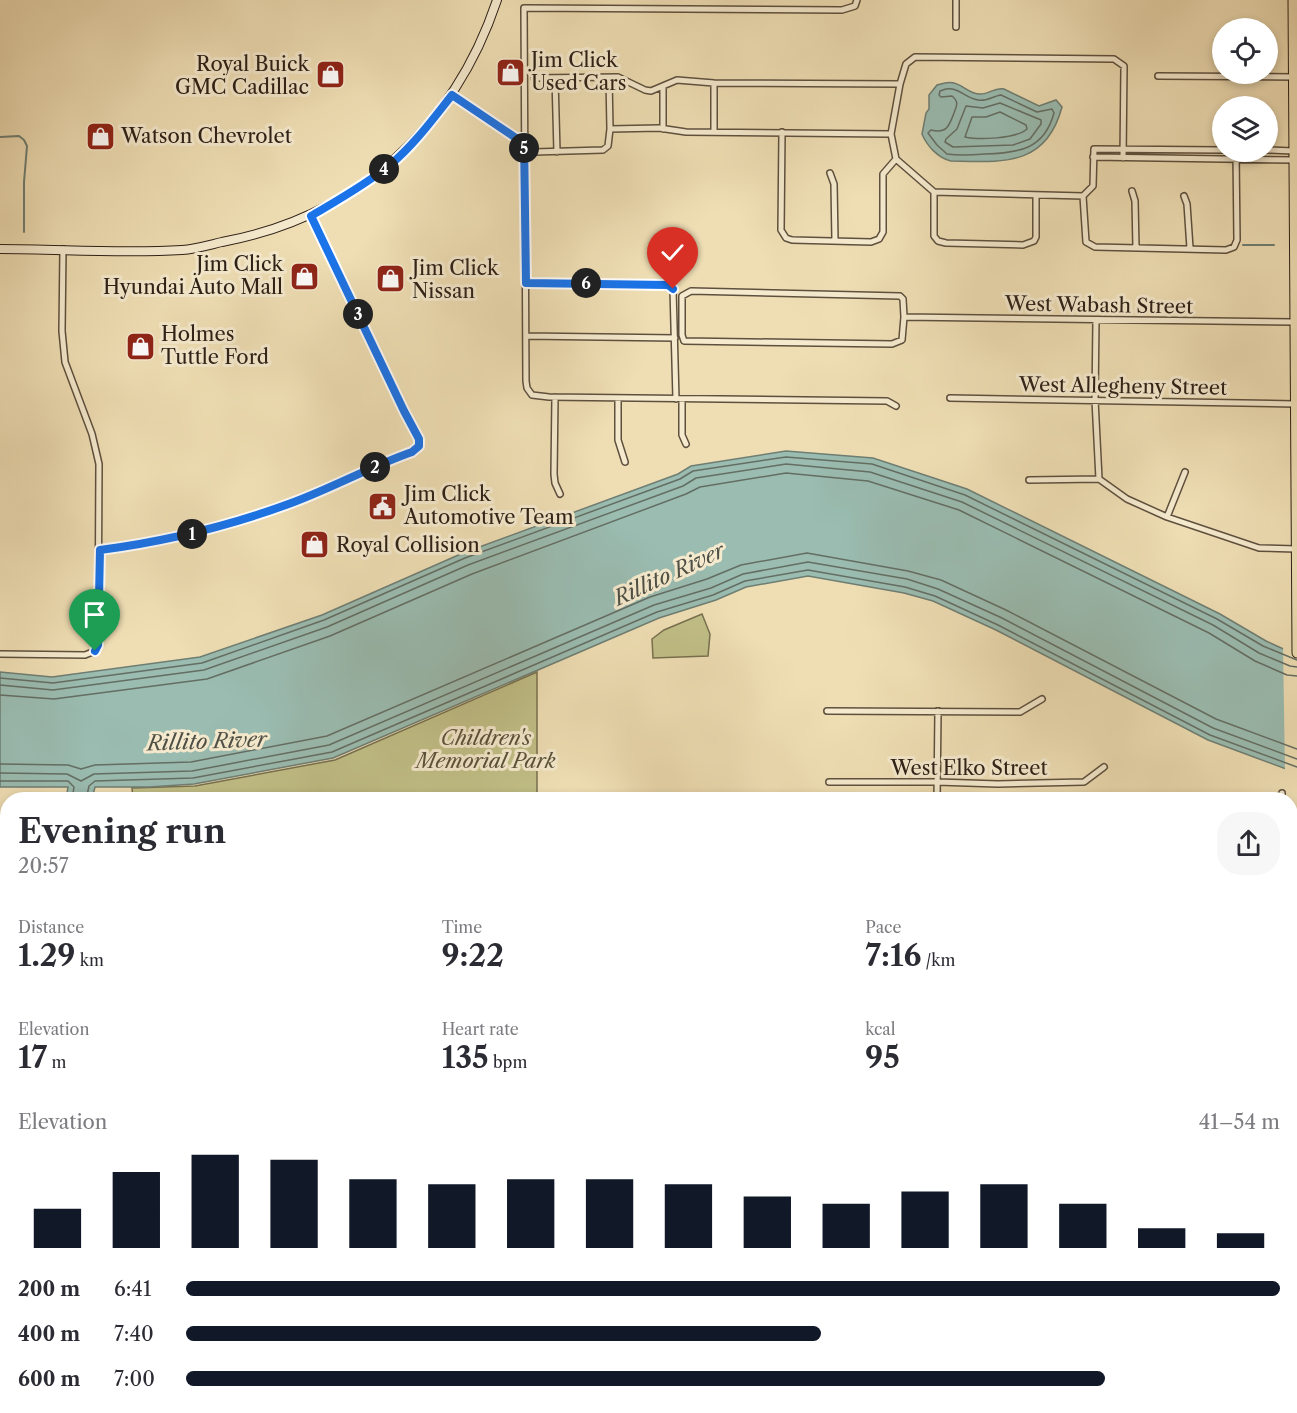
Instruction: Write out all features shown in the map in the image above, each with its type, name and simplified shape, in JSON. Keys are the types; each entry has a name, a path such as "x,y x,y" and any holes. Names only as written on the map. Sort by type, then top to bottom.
{"main road":[{"path":"1293,0 1297,653"}],"street":[{"path":"0,249 183,249 247,237 311,216 352,193 391,164 420,134 452,95 477,50 497,0"},
{"path":"956,0 956,27"},
{"path":"861,13 856,3 842,10 524,8 526,381 532,394 555,397 887,401 896,406"},
{"path":"1124,158 1124,148 1124,66 1114,59 915,57 906,64 891,134 896,159 934,192 1083,196 1093,186 1094,149 1124,148 1212,150"},
{"path":"1158,76 1293,77"},
{"path":"534,78 623,78 651,91 677,80 714,83 900,84"},
{"path":"555,78 557,152"},
{"path":"534,152 603,150 608,146 609,78"},
{"path":"714,83 714,132"},
{"path":"663,87 663,129"},
{"path":"452,95 516,138 524,138"},
{"path":"610,129 891,134"},
{"path":"782,132 781,230 786,238 792,240 871,242 879,239 883,232 883,174 896,159"},
{"path":"1278,152 1294,155"},
{"path":"1278,156 1294,155"},
{"path":"1094,157 1212,159"},
{"path":"1083,196 1085,238 1088,245 1226,250 1234,247 1237,240 1236,162"},
{"path":"830,173 834,184 835,242"},
{"path":"1132,191 1135,201 1136,248"},
{"path":"934,192 934,236 938,241 946,243 1023,245 1031,243 1036,237 1036,196"},
{"path":"1184,196 1187,204 1190,248"},
{"path":"100,550 152,543 219,528 296,501 412,452 419,446 419,439 311,216"},
{"path":"0,654 85,655 95,651 98,645 99,464 92,434 65,362 62,330 63,249"},
{"path":"526,283 668,285 673,289 682,435 686,444"},
{"path":"691,291 900,296 903,299 904,317 902,340 892,344 684,341 682,296 691,291"},
{"name":"West Wabash Street","path":"904,317 1294,322"},
{"path":"1096,320 1095,400 1098,479"},
{"path":"526,336 675,338"},
{"path":"555,397 554,474 560,494"},
{"path":"618,398 618,440 625,462"},
{"name":"West Allegheny Street","path":"950,398 1295,404"},
{"path":"1167,516 1185,472"},
{"path":"1029,480 1098,479 1127,499 1167,516 1259,548 1296,543"},
{"path":"827,711 1020,712 1042,699"},
{"path":"937,792 939,711"},
{"name":"West Elko Street","path":"829,782 1084,783 1104,767"}],"green space":[{"path":"702,614 710,634 708,656 653,658 652,639 664,630"},
{"name":"Children's Memorial Park","path":"537,672 537,792 132,792 132,788 195,786 335,760"}],"water":[{"path":"945,83 960,85 976,94 1004,89 1039,106 1056,100 1062,107 1055,127 1034,151 1005,160 951,161 934,151 922,134 926,113 929,109 929,95 937,85"},
{"name":"Rillito River","path":"786,451 873,458 967,489 1220,614 1266,641 1297,655 1297,773 1208,740 996,630 933,601 904,593 808,576 746,587 716,600 659,618 333,758 194,784 95,787 94,792 67,792 68,787 0,787 0,672 52,677 200,657 322,615 463,553 678,474 691,466"}],"pier":[{"path":"1283,645 1297,652 1297,776 1285,772"}],"waterway":[{"path":"0,137 19,136 27,146 24,232"},
{"path":"1243,245 1274,245"}],"place":[{"name":"Jim Click Used Cars","path":"510,72"},
{"name":"Royal Buick GMC Cadillac","path":"330,75"},
{"name":"Watson Chevrolet","path":"100,136"},
{"name":"Jim Click Hyundai Auto Mall","path":"304,276"},
{"name":"Jim Click Nissan","path":"391,279"},
{"name":"Holmes Tuttle Ford","path":"140,346"},
{"name":"Jim Click Automotive Team","path":"383,506"},
{"name":"Royal Collision","path":"315,545"}],"route":[{"path":"95,651 98,645 100,550 152,543 219,528 296,501 412,452 419,446 419,439 311,216 352,193 391,164 420,134 452,95 516,138 524,138 526,283 668,285 673,289"}]}
